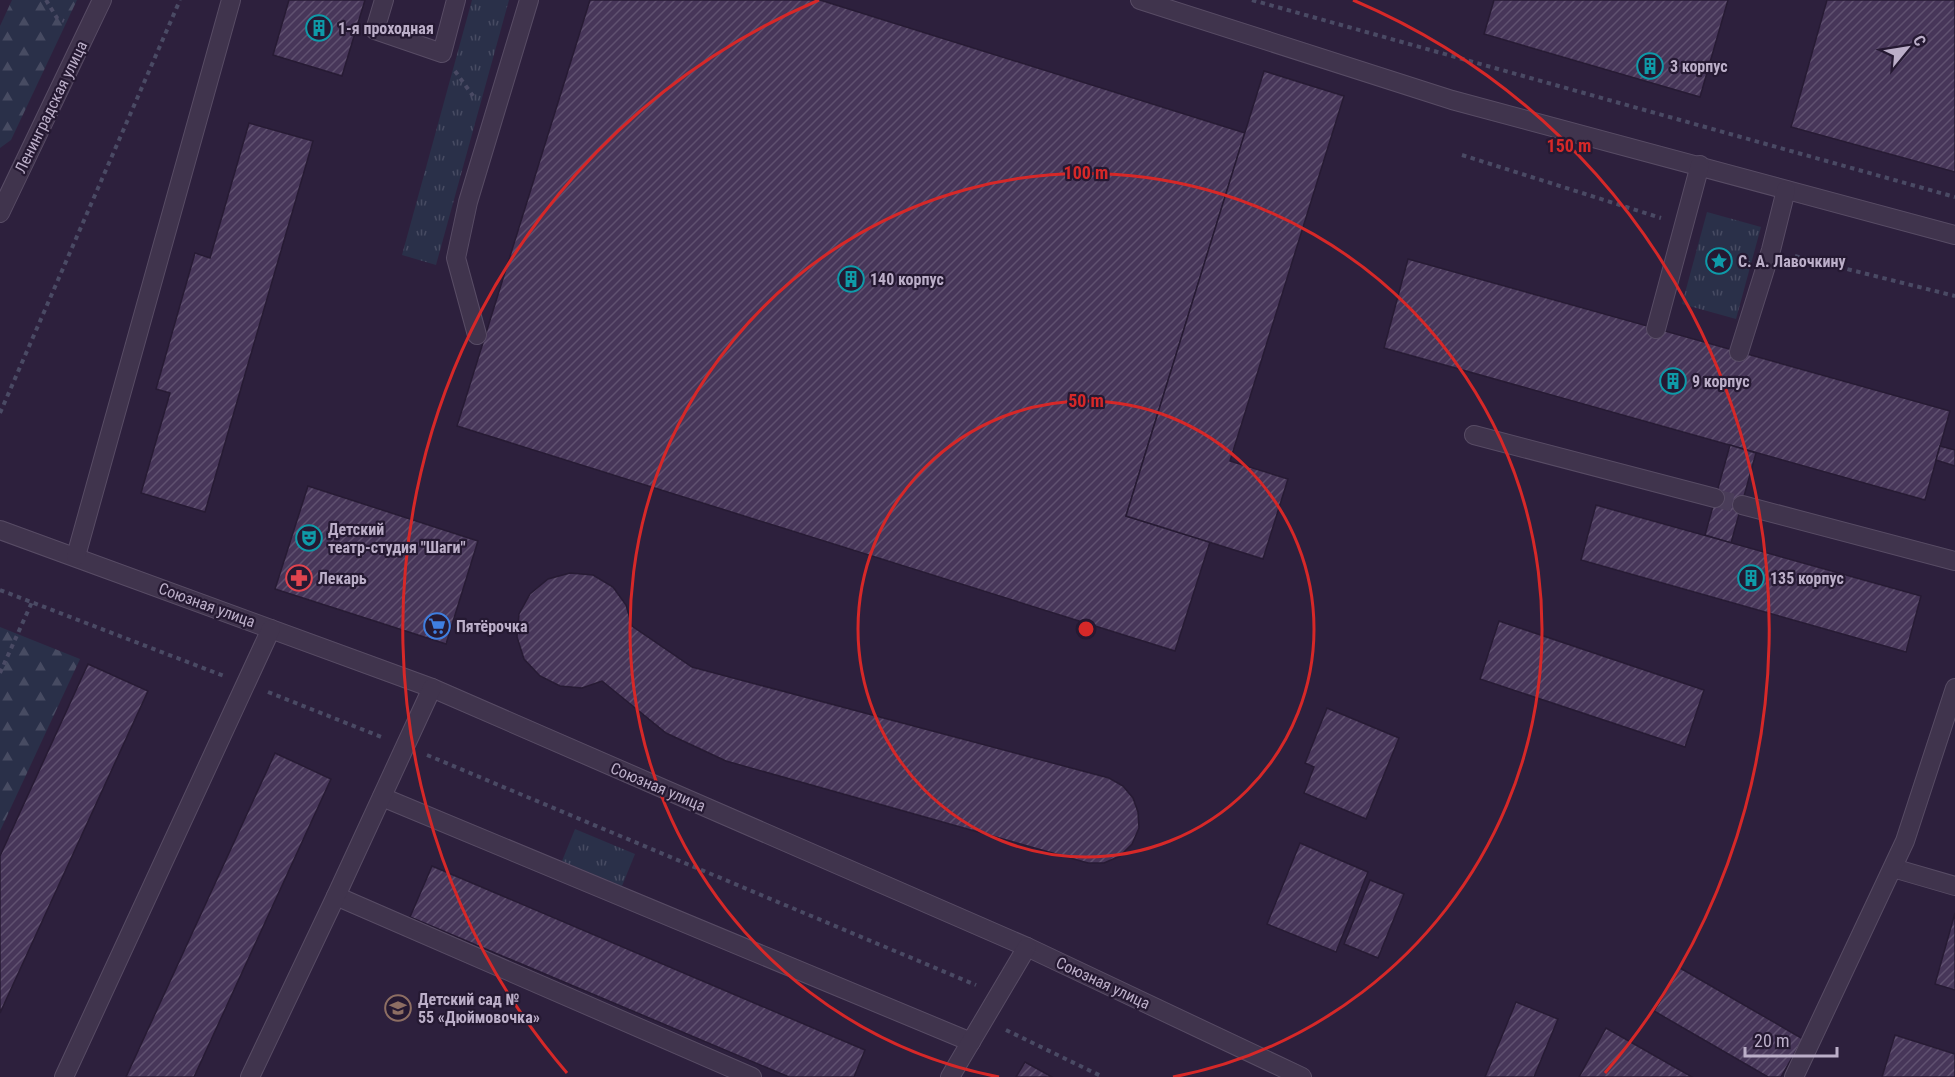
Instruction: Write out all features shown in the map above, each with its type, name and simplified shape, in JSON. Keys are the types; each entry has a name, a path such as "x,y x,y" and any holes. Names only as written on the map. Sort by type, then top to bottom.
{"street":[{"name":"Ленинградская улица","path":"0,213 102,0"},
{"path":"76,556 231,0"},
{"path":"384,0 375,30 442,53 456,0"},
{"path":"477,334 456,258 468,202 529,0"},
{"path":"1140,0 1452,100 1955,235"},
{"path":"1656,329 1700,165"},
{"path":"1739,352 1771,250 1786,190"},
{"path":"1474,435 1715,498"},
{"path":"1742,505 1955,561"},
{"name":"Союзная улица","path":"0,530 432,688 1027,947 1302,1077"},
{"path":"64,1077 271,629"},
{"path":"250,1077 432,688"},
{"path":"1794,1077 1905,841 1955,688"},
{"path":"382,797 971,1042"},
{"path":"1893,868 1955,886"},
{"path":"336,897 752,1077"},
{"path":"950,1077 1027,947"}],"path":[{"path":"0,414 180,0"},
{"path":"1252,0 1955,197"},
{"path":"442,53 492,122"},
{"path":"1462,155 1685,225"},
{"path":"1771,250 1955,296"},
{"path":"0,590 405,747 999,995"},
{"path":"0,674 2,665 32,602"},
{"path":"984,1020 1103,1077"}],"green space":[{"path":"12,0 77,0 11,140 0,148 0,26"},
{"path":"472,0 509,0 436,265 402,255"},
{"path":"1707,212 1761,227 1736,319 1682,304"},
{"path":"0,627 80,659 0,831"},
{"path":"575,829 635,854 622,886 562,861"}],"building":[{"name":"1-я проходная","path":"289,0 365,0 342,76 273,55"},
{"name":"140 корпус","path":"590,0 820,0 1245,133 1126,516 1210,542 1175,651 457,426"},
{"name":"3 корпус","path":"1494,0 1728,0 1700,97 1484,34"},
{"path":"1827,0 1955,0 1955,172 1791,127"},
{"path":"1264,71 1344,96 1230,461 1288,479 1263,559 1126,516"},
{"path":"249,123 313,141 205,512 141,493 170,393 156,389 195,253 210,258"},
{"name":"9 корпус","path":"1408,259 1950,411 1925,500 1384,348"},
{"path":"1730,445 1756,453 1731,543 1705,535"},
{"path":"1940,446 1955,450 1955,466 1936,460"},
{"path":"308,486 478,541 446,644 275,589"},
{"name":"135 корпус","path":"1596,505 1921,596 1906,652 1581,560"},
{"path":"570,573 593,575 613,587 626,605 632,626 692,667 1109,778 1123,786 1133,798 1138,812 1139,828 1132,844 1120,856 1104,863 1088,863 726,761 666,733 602,681 582,688 560,686 540,676 524,659 517,637 519,614 530,594 548,579"},
{"path":"1499,621 1704,690 1685,747 1480,679"},
{"path":"88,664 148,691 0,1013 0,856"},
{"path":"1327,708 1399,738 1366,819 1304,793 1314,767 1305,763"},
{"path":"275,753 331,779 194,1077 126,1077"},
{"path":"1300,843 1368,872 1336,952 1267,924"},
{"path":"432,866 865,1050 854,1077 789,1077 410,917"},
{"path":"1370,880 1404,894 1378,958 1344,944"},
{"path":"1955,913 1955,990 1935,984"},
{"path":"1680,968 1803,1039 1781,1077 1768,1077 1654,1011"},
{"path":"1516,1002 1558,1019 1534,1077 1485,1077"},
{"path":"1606,1028 1692,1077 1579,1077"},
{"path":"1895,1035 1955,1054 1955,1077 1882,1077"},
{"path":"1025,1062 1052,1077 1016,1077"}],"tunnel":[{"path":"1715,498 1742,505"}],"place":[{"name":"1-я проходная","path":"319,28"},
{"name":"3 корпус","path":"1650,66"},
{"name":"С. А. Лавочкину","path":"1719,261"},
{"name":"140 корпус","path":"851,279"},
{"name":"9 корпус","path":"1673,381"},
{"name":"Детский театр-студия \"Шаги\"","path":"309,538"},
{"name":"Лекарь","path":"299,578"},
{"name":"135 корпус","path":"1751,578"},
{"name":"Пятёрочка","path":"437,626"},
{"name":"Детский сад № 55 «Дюймовочка»","path":"398,1008"}]}
